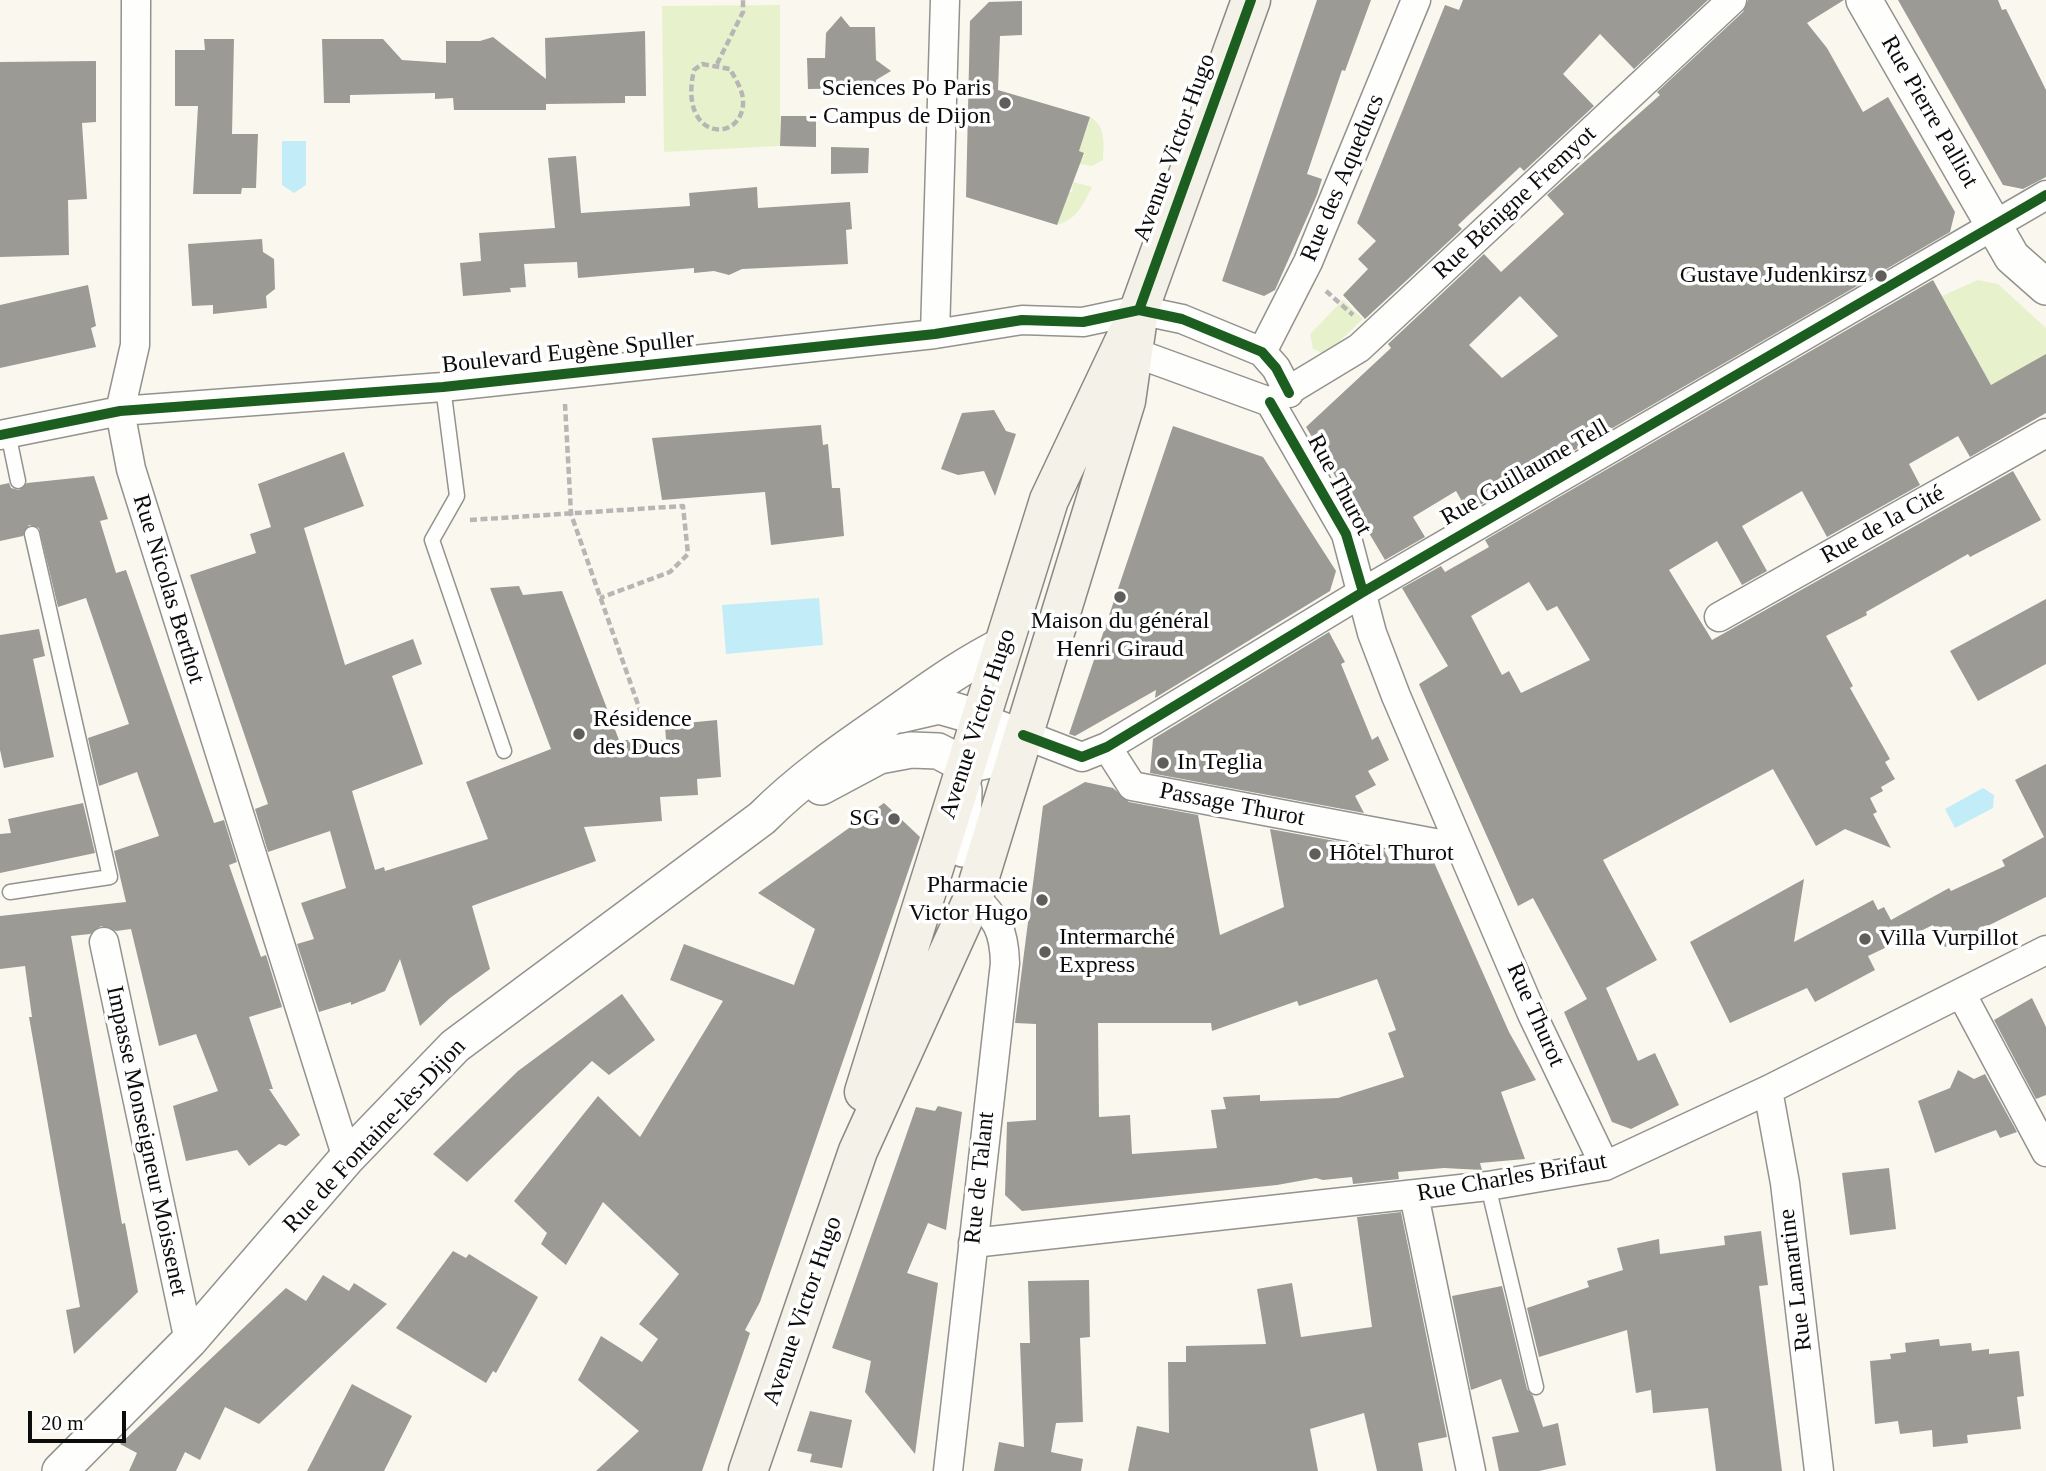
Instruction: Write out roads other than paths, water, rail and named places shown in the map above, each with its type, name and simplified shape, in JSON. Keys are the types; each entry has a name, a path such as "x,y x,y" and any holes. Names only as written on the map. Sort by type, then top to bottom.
{"main road":[{"name":"Avenue Victor Hugo","path":"748,1471 858,1151 974,896 1005,644 1049,500 1083,430 1128,349 1139,310 1251,0"},
{"name":"Avenue Victor Hugo","path":"858,1151 864,1090 992,741 1126,401 1128,349"},
{"path":"974,896 962,880 959,868 963,849 1083,430"}],"street":[{"name":"Rue Nicolas Berthot","path":"136,0 135,345 120,411 131,470 347,1158"},
{"path":"935,334 945,0"},
{"name":"Rue des Aqueducs","path":"1262,352 1308,262 1416,0"},
{"name":"Rue Bénigne Fremyot","path":"1280,397 1359,348 1732,0"},
{"name":"Rue Pierre Palliot","path":"1864,0 2012,257 2046,287"},
{"name":"Rue Guillaume Tell","path":"992,741 1082,757 1107,747 1363,592 1993,223 2046,195"},
{"name":"Boulevard Eugène Spuller","path":"4,434 120,411 443,387 935,334 1022,320 1083,322 1139,310"},
{"path":"1139,310 1182,319 1262,352"},
{"name":"Boulevard Eugène Spuller","path":"1083,322 1128,349"},
{"path":"1128,349 1280,397"},
{"name":"Rue Thurot","path":"1262,352 1276,368 1280,397 1346,534 1372,633 1461,848 1532,1014 1605,1166"},
{"name":"Rue de la Cité","path":"1719,617 2046,433"},
{"name":"Rue de Fontaine-lès-Dijon","path":"61,1471 188,1341 347,1158 455,1046 762,818 798,782 962,665 1005,644"},
{"name":"Rue de Fontaine-lès-Dijon","path":"885,721 918,709 939,706 992,741"},
{"name":"Rue de Fontaine-lès-Dijon","path":"762,818 879,756 911,750 938,751 992,741"},
{"name":"Passage Thurot","path":"1107,747 1132,786 1461,848"},
{"name":"Rue de Talant","path":"948,1471 1005,963 1004,942 999,923 974,896"},
{"name":"Impasse Monseigneur Moissenet","path":"104,942 188,1341"},
{"name":"Rue Charles Brifaut","path":"973,1243 1488,1186 1605,1166 1768,1090 2046,950"},
{"path":"1961,993 2046,1152"},
{"name":"Rue Lamartine","path":"1768,1090 1785,1182 1819,1471"},
{"path":"1414,1195 1471,1471"}],"lane":[{"path":"443,387 457,496 432,540 504,751"},
{"path":"4,434 18,481"},
{"path":"10,892 110,877 32,534"},
{"path":"1488,1186 1536,1387"}],"water":[{"path":"282,141 306,141 306,185 294,193 282,185"},
{"path":"819,598 823,645 726,654 722,605"},
{"path":"1983,788 1994,795 1993,808 1955,828 1945,809"}],"place":[{"name":"Sciences Po Paris - Campus de Dijon","path":"1005,103"},
{"name":"Gustave Judenkirsz","path":"1881,276"},
{"name":"Maison du général Henri Giraud","path":"1120,597"},
{"name":"Résidence des Ducs","path":"579,734"},
{"name":"In Teglia","path":"1163,763"},
{"name":"SG","path":"894,819"},
{"name":"Hôtel Thurot","path":"1315,854"},
{"name":"Pharmacie Victor Hugo","path":"1042,900"},
{"name":"Villa Vurpillot","path":"1865,939"},
{"name":"Intermarché Express","path":"1045,952"}]}
